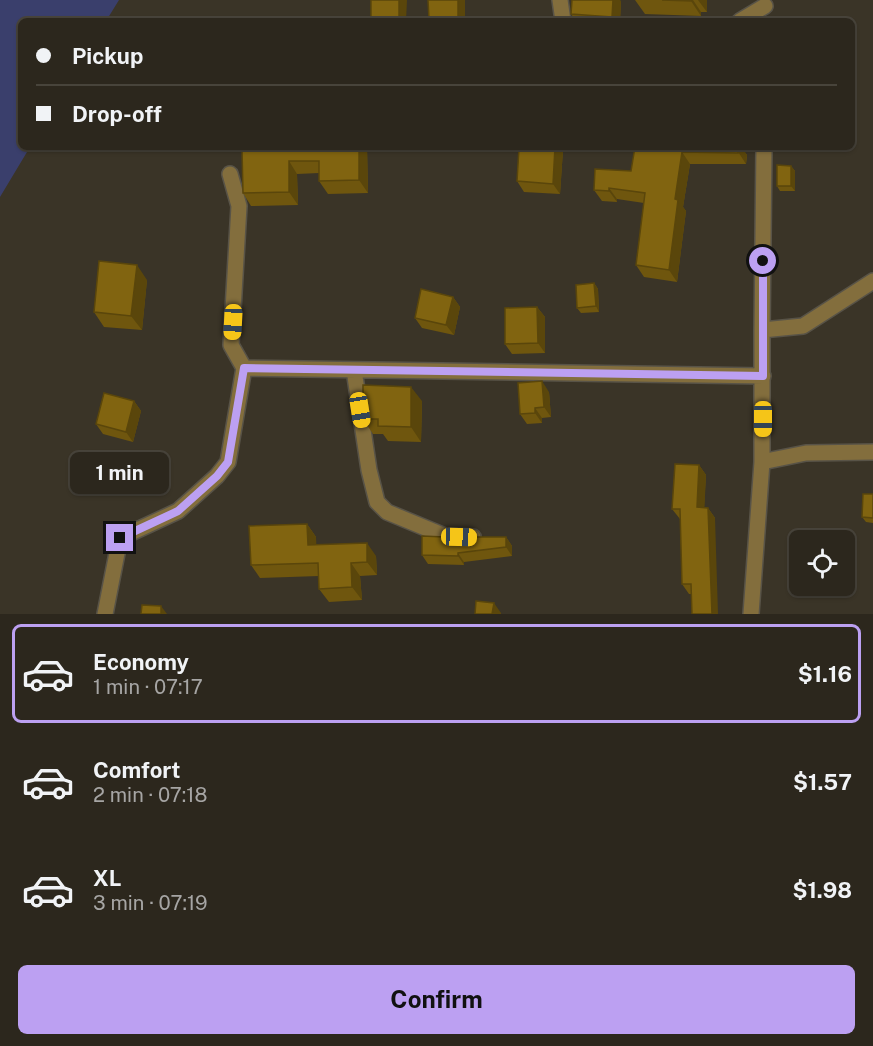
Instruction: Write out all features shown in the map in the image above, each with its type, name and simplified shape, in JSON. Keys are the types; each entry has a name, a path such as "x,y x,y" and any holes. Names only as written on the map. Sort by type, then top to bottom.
{"street":[{"path":"560,0 563,18"},
{"path":"746,18 765,9"},
{"path":"751,614 762,462 764,150"},
{"path":"105,614 120,538 178,511 217,476 228,462 244,368 231,345 239,206 230,174"},
{"path":"762,330 803,326 873,280"},
{"path":"244,368 763,376"},
{"path":"354,370 369,470 377,502 387,512 445,536 473,537"},
{"path":"762,462 806,453 873,452"}],"shaded area":[{"path":"0,0 119,0 108,18 18,18 18,150 28,150 0,197"}],"building":[{"path":"371,0 399,0 399,18 371,18"},
{"path":"428,0 458,0 458,18 429,18"},
{"path":"572,0 613,0 612,17 571,14"},
{"path":"242,150 359,150 359,180 319,181 319,161 289,161 289,192 243,193"},
{"path":"519,150 555,150 553,184 517,181"},
{"path":"634,150 738,150 738,153 682,152 675,199 678,200 669,270 636,265 645,193 609,188 609,191 594,190 595,169 631,171"},
{"path":"777,165 791,166 791,186 777,186"},
{"path":"99,261 137,265 131,316 94,312"},
{"path":"594,283 596,306 577,308 576,285"},
{"path":"421,289 453,297 446,325 415,318"},
{"path":"537,307 538,343 505,344 505,308"},
{"path":"542,381 544,407 535,408 535,413 520,414 518,383"},
{"path":"363,385 411,387 411,427 378,426 378,419 363,419"},
{"path":"104,393 134,401 126,432 96,424"},
{"path":"675,464 699,465 697,507 708,508 712,614 692,614 691,584 682,584 680,509 672,509"},
{"path":"863,494 873,494 873,518 862,517"},
{"path":"307,524 308,545 367,543 367,562 351,563 352,587 319,589 318,563 251,565 249,526"},
{"path":"422,536 506,537 506,547 458,553 458,556 422,555"},
{"path":"476,601 494,603 492,614 475,614"},
{"path":"142,605 161,606 161,614 141,614"}],"route":[{"path":"120,538 178,511 217,476 228,462 244,368 763,376 763,261"}]}
